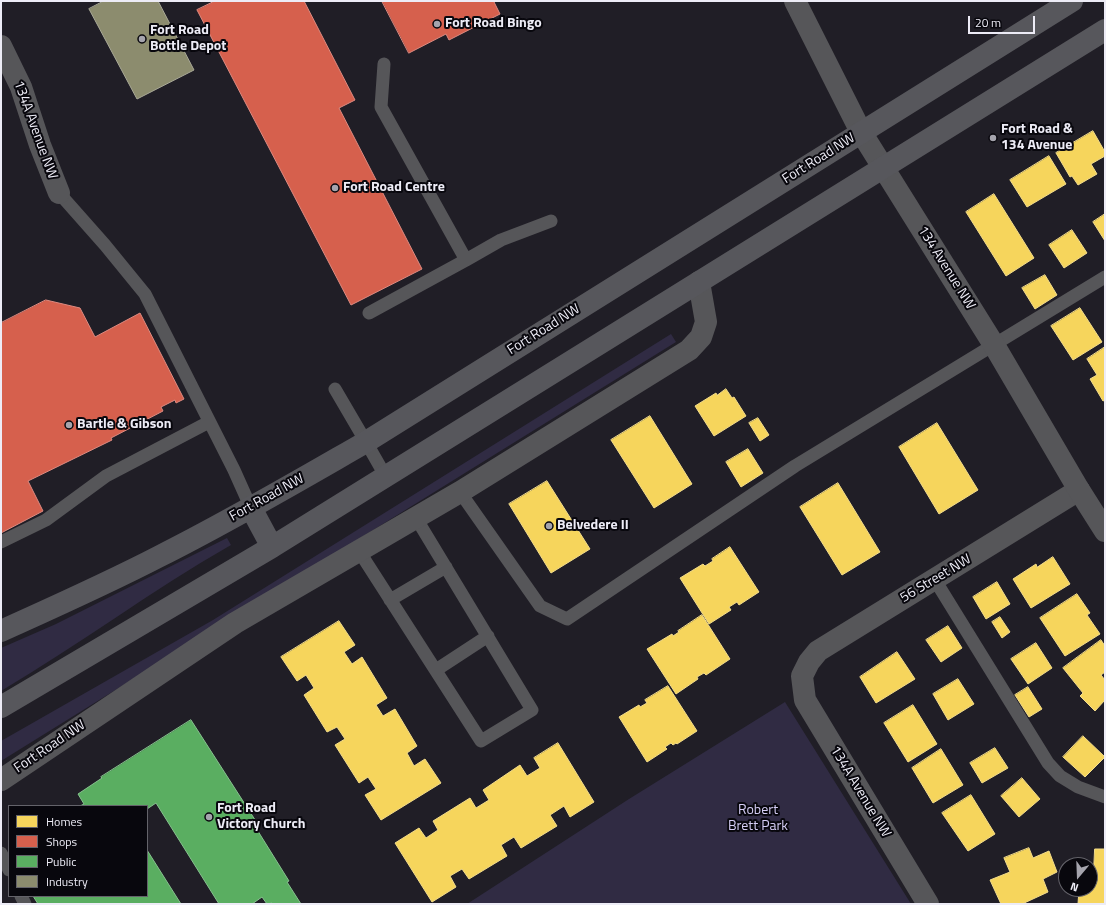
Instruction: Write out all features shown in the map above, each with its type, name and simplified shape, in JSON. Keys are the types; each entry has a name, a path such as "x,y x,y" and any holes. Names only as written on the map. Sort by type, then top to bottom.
{"main road":[{"name":"Fort Road NW","path":"1,631 161,556 251,508 366,442 1072,1"},
{"path":"1,707 272,547 1105,30"},
{"path":"251,508 272,547"}],"street":[{"name":"134 Avenue NW","path":"795,1 861,132 994,345 1079,490 1105,531"},
{"name":"134A Avenue NW","path":"1,46 21,87 40,145 59,193"},
{"name":"Fort Road NW","path":"1,780 235,623 460,492 689,350 701,337 706,322 699,282"},
{"name":"56 Street NW","path":"802,676 809,662 818,651 1079,490"},
{"name":"134A Avenue NW","path":"802,676 804,700 928,904"}],"lane":[{"path":"384,64 381,107 466,260"},
{"path":"59,193 106,244 145,294 234,470 251,508"},
{"path":"369,313 500,240 551,221"},
{"path":"460,492 540,606 567,619 795,466 1105,277"},
{"path":"334,389 386,477"},
{"path":"1,542 46,520 106,476 209,422"},
{"path":"359,551 481,741 532,710 416,518"},
{"path":"390,600 446,567"},
{"path":"935,580 1048,764 1060,776 1078,787 1105,796"},
{"path":"436,670 488,636"},
{"path":"1,853 8,868"}],"green space":[{"path":"671,334 676,342 1,761 1,741 213,620"},
{"path":"227,538 231,545 173,580 59,655 1,691 1,648 56,624"},
{"name":"Robert Brett Park","path":"785,702 911,904 467,904 629,799"}],"building: Homes":[{"path":"1093,131 1105,152 1105,156 1091,164 1097,174 1078,185 1072,176 1070,177 1056,153"},
{"path":"1049,156 1066,184 1027,207 1010,180"},
{"path":"994,194 1034,258 1006,276 966,212"},
{"path":"1105,214 1105,241 1093,222"},
{"path":"1072,230 1087,253 1064,268 1049,245"},
{"path":"1045,275 1057,295 1035,309 1022,288"},
{"path":"1080,308 1102,342 1073,360 1051,326"},
{"path":"1105,347 1105,400 1103,401 1090,379 1097,375 1087,359"},
{"path":"726,389 732,398 734,397 746,416 714,436 695,406 716,393 717,395"},
{"path":"650,416 692,484 654,508 611,440"},
{"path":"758,418 769,435 760,441 749,423"},
{"path":"937,423 978,490 939,514 899,447"},
{"path":"748,449 763,473 741,487 726,462"},
{"name":"Belvedere II","path":"547,481 590,549 551,573 509,504"},
{"path":"838,483 880,552 842,575 800,507"},
{"path":"730,547 759,592 739,605 737,602 729,607 731,610 709,624 680,578 703,564 705,566 713,561 712,559"},
{"path":"1053,557 1070,584 1031,608 1013,579 1036,564 1037,567"},
{"path":"997,582 1010,604 986,619 973,597"},
{"path":"1077,594 1090,613 1087,615 1100,634 1065,656 1040,618"},
{"path":"702,615 730,659 706,675 704,673 697,677 698,679 676,694 647,649 672,634 673,636"},
{"path":"1000,617 1010,632 1002,638 992,622"},
{"path":"339,621 355,645 344,652 352,664 362,657 387,698 376,705 383,716 395,709 417,746 407,753 414,766 425,759 441,783 381,820 365,795 376,789 368,777 359,783 335,745 345,739 337,727 327,732 304,695 314,688 306,675 297,681 281,657"},
{"path":"948,626 962,648 941,662 926,640"},
{"path":"1101,640 1105,646 1105,672 1101,675 1105,680 1105,700 1095,711 1080,696 1083,693 1063,668"},
{"path":"1036,643 1052,668 1028,684 1011,659"},
{"path":"897,652 915,679 876,703 860,677"},
{"path":"958,679 974,704 948,720 933,694"},
{"path":"668,686 697,731 677,744 676,743 673,745 671,743 665,747 667,749 647,762 619,717 639,705 640,707 647,703 645,700"},
{"path":"1028,687 1042,709 1029,717 1015,695"},
{"path":"913,705 937,744 908,762 884,723"},
{"path":"1083,736 1105,757 1085,777 1063,757"},
{"path":"558,743 594,802 570,817 564,806 550,815 557,826 521,848 514,837 501,845 507,856 469,879 462,869 450,876 456,887 432,902 395,843 419,828 426,838 438,830 433,821 470,798 476,808 489,800 483,790 520,765 527,776 540,768 534,758"},
{"path":"995,748 1008,768 982,783 970,763"},
{"path":"941,749 963,785 933,803 912,768"},
{"path":"1022,778 1040,799 1019,817 1001,796"},
{"path":"971,795 995,834 968,851 942,813"},
{"path":"1029,848 1033,858 1049,851 1057,872 1043,879 1048,892 1022,904 1001,904 990,880 1010,872 1004,858"},
{"path":"1095,849 1105,849 1105,904 1078,904 1078,897 1098,897 1098,857 1094,857"}],"building: Shops":[{"name":"Fort Road Centre","path":"215,1 304,1 355,100 339,108 422,269 351,305 197,10"},
{"name":"Fort Road Bingo","path":"382,1 497,1 494,2 500,14 449,40 446,34 409,53"},
{"name":"Bartle & Gibson","path":"46,300 80,308 95,337 140,313 184,399 176,403 175,400 161,407 163,411 111,438 112,440 28,481 43,511 1,533 1,323"}],"building: Public":[{"name":"Fort Road Victory Church","path":"191,720 259,826 256,828 289,881 287,882 301,904 267,904 262,897 252,904 219,904 156,803 148,808 148,805 82,805 84,804 78,794 102,778 101,777"},
{"path":"148,852 181,904 38,904 34,897 148,897"}],"building: Industry":[{"name":"Fort Road Bottle Depot","path":"104,1 158,1 194,70 137,99 89,9"}],"place":[{"name":"Fort Road Bingo","path":"437,24"},
{"name":"Fort Road Bottle Depot","path":"142,39"},
{"name":"Fort Road & 134 Avenue","path":"993,138"},
{"name":"Fort Road Centre","path":"335,188"},
{"name":"Bartle & Gibson","path":"69,425"},
{"name":"Belvedere II","path":"549,526"},
{"name":"Fort Road Victory Church","path":"209,817"}]}
